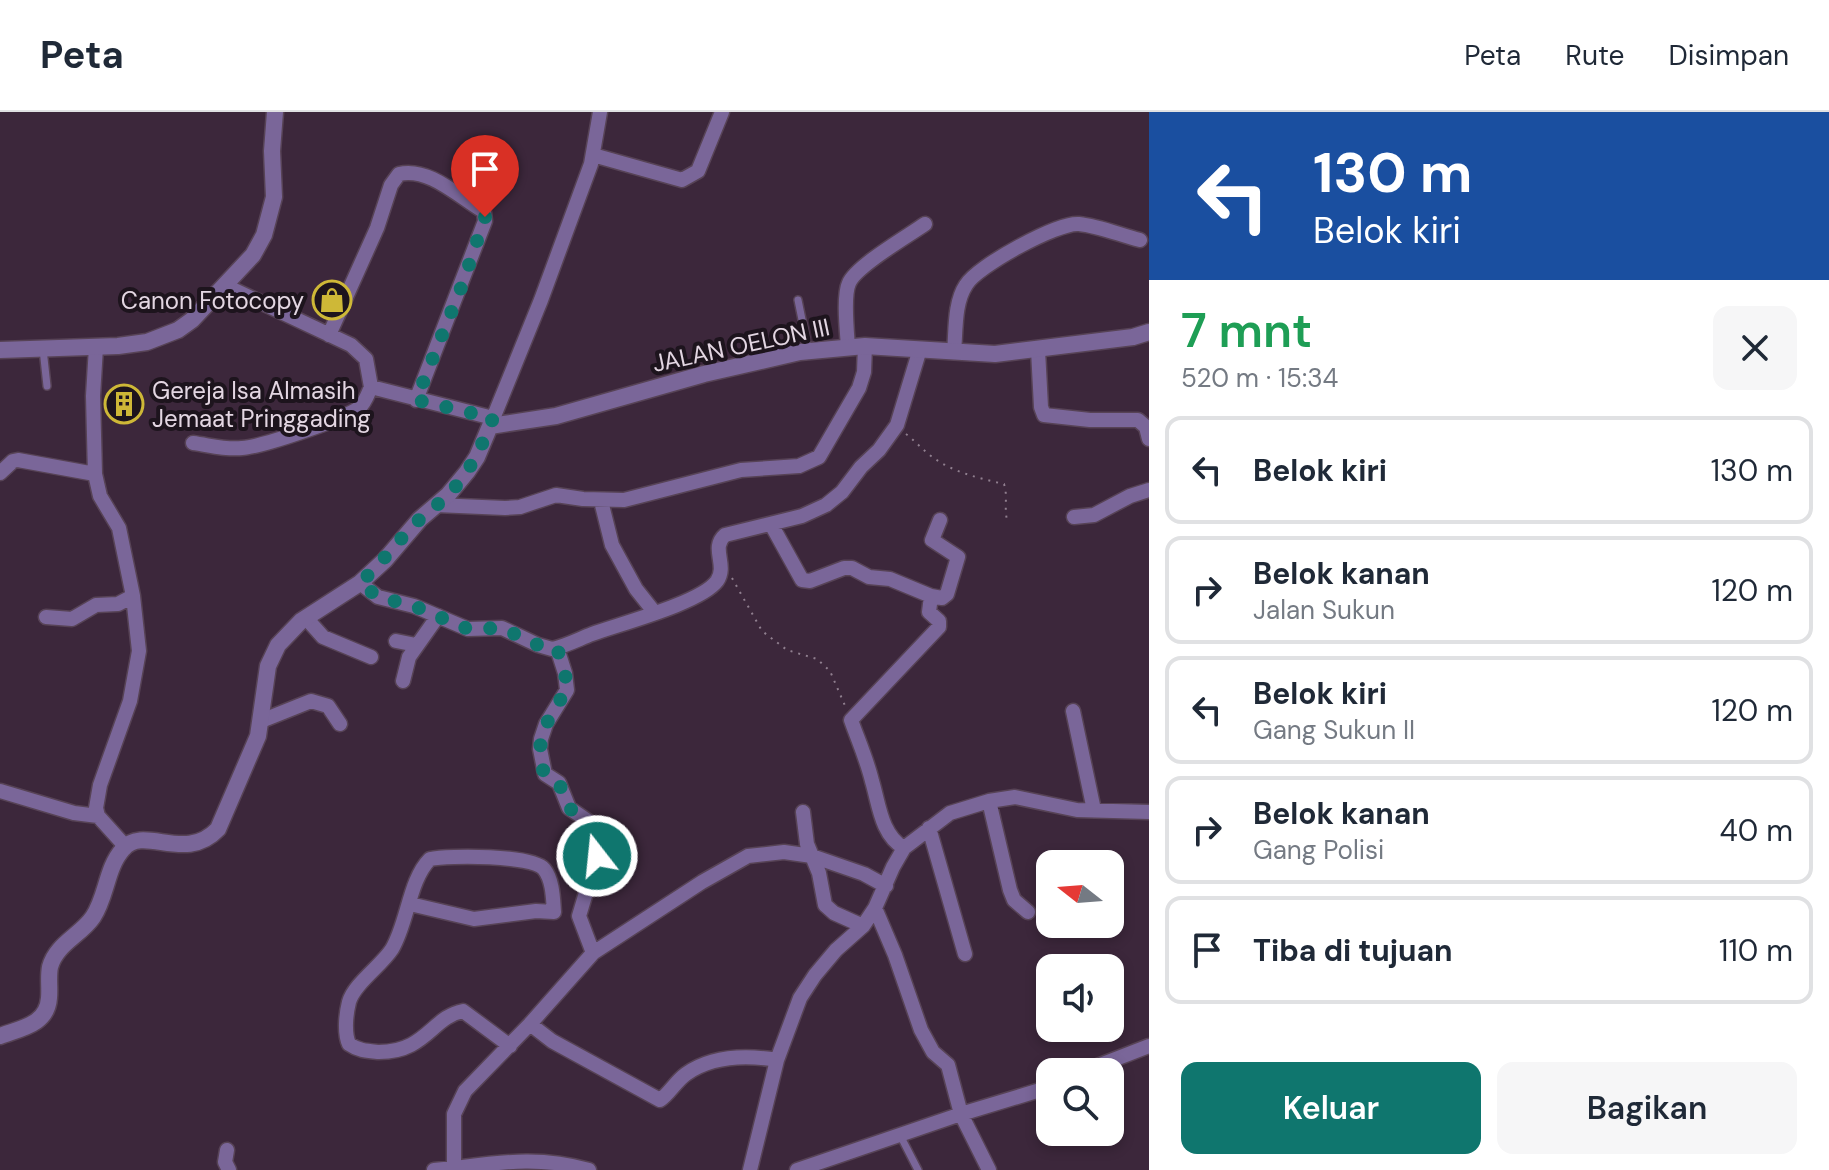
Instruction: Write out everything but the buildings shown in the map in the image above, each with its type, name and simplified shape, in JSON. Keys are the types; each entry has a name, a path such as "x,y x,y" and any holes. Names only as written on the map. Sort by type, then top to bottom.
{"street":[{"path":"0,350 147,342 178,330 226,286 253,255 271,215 275,112"},
{"path":"0,1036 31,1026 43,1015 49,1002 50,967 59,949 93,917 115,860 125,846 131,842 146,841 196,845 209,839 218,829 252,752 261,721 268,666 278,645 306,618 360,583 467,472 477,457 541,300 593,155 600,112"},
{"path":"593,155 682,180 698,171 722,112"},
{"path":"329,335 377,228 391,185 399,174 410,173 439,183 480,209 484,212 485,221 416,400"},
{"path":"436,505 520,507 556,495 601,501 635,498 741,470 799,466 814,461 859,388 864,372 856,346 848,290 850,281 885,250 925,224"},
{"path":"954,352 962,293 966,283 983,268 1046,233 1075,224 1140,240"},
{"path":"193,443 234,449 255,446 356,410 363,405 371,387 366,359 351,345 226,286"},
{"name":"JALAN OELON III","path":"492,422 556,416 704,374 808,351 856,346 995,354 1133,337 1149,332"},
{"path":"96,347 93,396 95,474 100,496 119,528 133,596 139,651 138,669 117,743 100,785 96,808 98,816 125,846"},
{"path":"360,583 378,597 468,629 502,628 538,645 557,648 655,613 713,584 720,575 718,546 722,537 729,532 802,516 826,505 842,492 897,425 920,349"},
{"path":"1038,350 1044,415 1090,420 1138,420 1146,427 1149,439"},
{"path":"371,387 492,422"},
{"path":"0,473 18,460 95,474"},
{"path":"1074,517 1094,515 1130,496 1149,490"},
{"path":"601,501 612,545 636,589 655,613"},
{"path":"771,524 802,580 810,581 852,568 869,577 890,579 942,598 947,594 958,557 933,542 940,520"},
{"path":"46,617 72,619 96,605 118,604 133,596"},
{"path":"904,848 891,836 881,815 851,720 939,627 939,621 929,612 931,596"},
{"path":"403,681 409,657 438,616"},
{"path":"306,618 323,637 371,657"},
{"path":"396,641 416,645"},
{"path":"557,648 567,690 546,724 540,749 545,774 559,783 569,808 591,823 595,830 597,856 579,916 593,953"},
{"path":"261,721 311,701 328,706 340,724"},
{"path":"1073,711 1094,810"},
{"path":"0,791 74,813 98,816"},
{"path":"750,1170 777,1060 800,998 836,950 863,926 904,848 950,813 989,801 1026,798 1077,810 1149,812"},
{"path":"989,801 1010,890 1014,900 1028,912"},
{"path":"803,812 807,844 819,873 825,905 834,913 863,926"},
{"path":"929,828 965,954"},
{"path":"454,1168 452,1125 458,1102 479,1074 510,1046 593,953 748,856 784,852 812,856 864,874 886,886"},
{"path":"510,1046 463,1011 452,1015 408,1047 360,1050 349,1044 346,1035 350,999 391,950 416,882 430,859 474,858 537,863 547,873 554,912"},
{"path":"410,904 474,919 536,911 579,916"},
{"path":"875,908 921,1030 933,1052 948,1065 961,1114 989,1170"},
{"path":"530,1024 552,1041 660,1100 685,1075 712,1062 747,1056 777,1060"},
{"path":"1118,1058 1149,1046"},
{"path":"797,1170 1036,1091"},
{"path":"227,1150 225,1162 229,1170"},
{"path":"434,1170 524,1160 589,1170"}],"lane":[{"path":"798,300 808,351"},
{"path":"43,349 47,386"},
{"path":"900,1135 918,1170"}],"path":[{"path":"897,425 929,455 949,467 975,478 1004,484 1007,520"},
{"path":"721,563 762,631 787,650 817,659 830,671 851,720"}],"place":[{"name":"Canon Fotocopy","path":"332,300"},
{"name":"Gereja Isa Almasih Jemaat Pringgading","path":"124,404"}],"route":[{"path":"485,217 463,283 416,400 493,418 477,457 467,472 360,583 378,597 414,606 468,629 502,628 538,645 557,648 567,690 542,733 540,749 543,770 559,783 569,808 591,823 597,839 597,856"}]}
